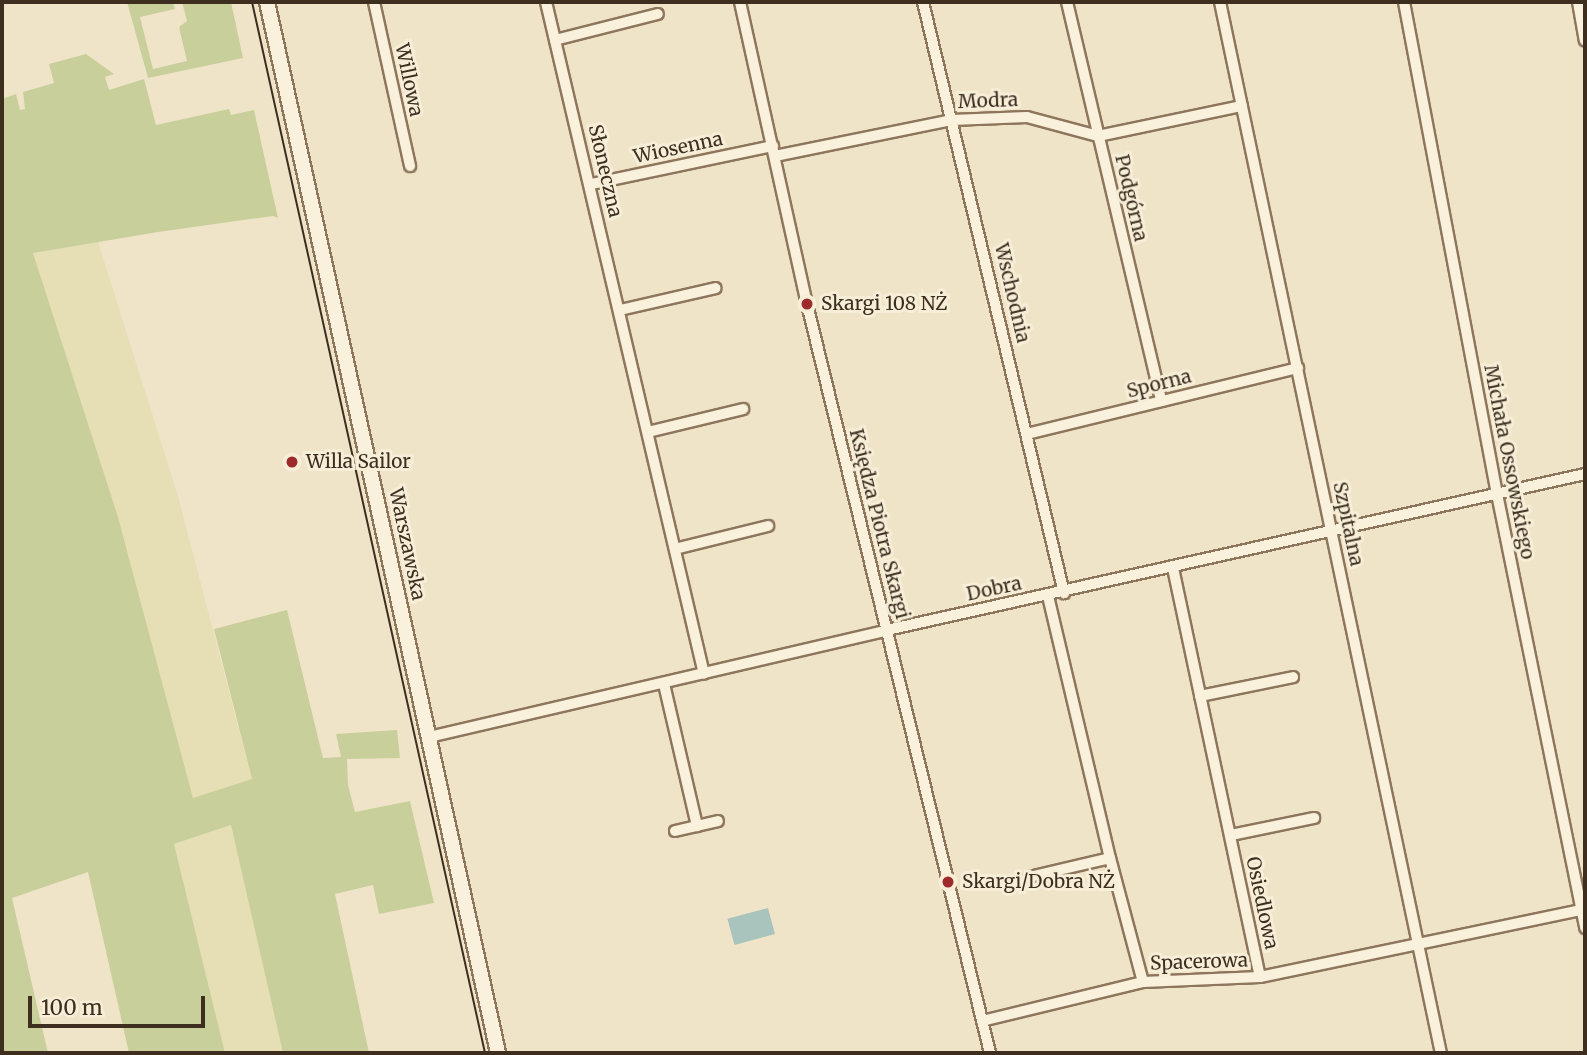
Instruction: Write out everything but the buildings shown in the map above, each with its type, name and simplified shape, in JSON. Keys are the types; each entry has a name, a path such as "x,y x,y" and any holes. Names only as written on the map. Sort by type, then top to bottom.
{"main road":[{"name":"Warszawska","path":"267,2 498,1053"}],"street":[{"name":"Willowa","path":"374,2 410,166"},
{"name":"Słoneczna","path":"546,2 591,184 704,674"},
{"name":"Księdza Piotra Skargi","path":"740,2 807,304 990,1053"},
{"name":"Wschodnia","path":"923,2 1064,593"},
{"name":"Podgórna","path":"1067,2 1161,401"},
{"name":"Szpitalna","path":"1220,2 1441,1053"},
{"name":"Michała Ossowskiego","path":"1404,2 1497,494 1585,928"},
{"path":"1578,2 1585,35"},
{"path":"555,40 658,14"},
{"name":"Modra","path":"774,151 952,120 1027,117 1098,136 1242,106"},
{"name":"Wiosenna","path":"591,184 774,151"},
{"path":"620,310 716,288"},
{"name":"Sporna","path":"1027,435 1298,369"},
{"path":"648,432 743,409"},
{"name":"Dobra","path":"429,737 887,630 1064,593 1585,474"},
{"path":"675,549 768,526"},
{"name":"Osiedlowa","path":"1173,568 1260,977"},
{"path":"1048,596 1110,858 1143,982"},
{"path":"1200,696 1293,677"},
{"path":"664,684 697,826"},
{"name":"Osiedlowa","path":"1231,835 1314,818"},
{"path":"674,831 718,821"},
{"path":"1029,877 1110,858"},
{"name":"Spacerowa","path":"982,1021 1143,982 1260,977 1583,910"}],"shaded area":[{"path":"98,242 178,496 252,780 193,798 118,517 32,252"},
{"path":"231,825 283,1053 225,1053 174,844"}],"green space":[{"path":"127,2 173,2 175,9 140,17 153,69 187,61 179,27 187,21 182,2 231,2 243,58 148,78"},
{"path":"86,54 114,74 105,77 109,90 144,79 156,125 229,109 231,115 254,110 278,218 273,216 158,232 33,253 118,517 193,798 252,779 214,629 287,610 323,758 341,757 336,734 397,730 400,758 347,759 348,785 355,812 410,801 434,903 379,914 373,885 335,894 369,1053 283,1053 231,825 174,844 225,1053 129,1053 88,872 12,898 48,1053 2,1053 2,99 16,94 20,110 25,109 23,92 54,83 49,64"}],"water":[{"path":"768,908 775,934 734,945 727,919"}],"tram line":[{"path":"252,2 485,1053"}],"place":[{"name":"Skargi 108 NŻ","path":"807,304"},
{"name":"Willa Sailor","path":"292,462"},
{"name":"Skargi/Dobra NŻ","path":"948,882"}]}
